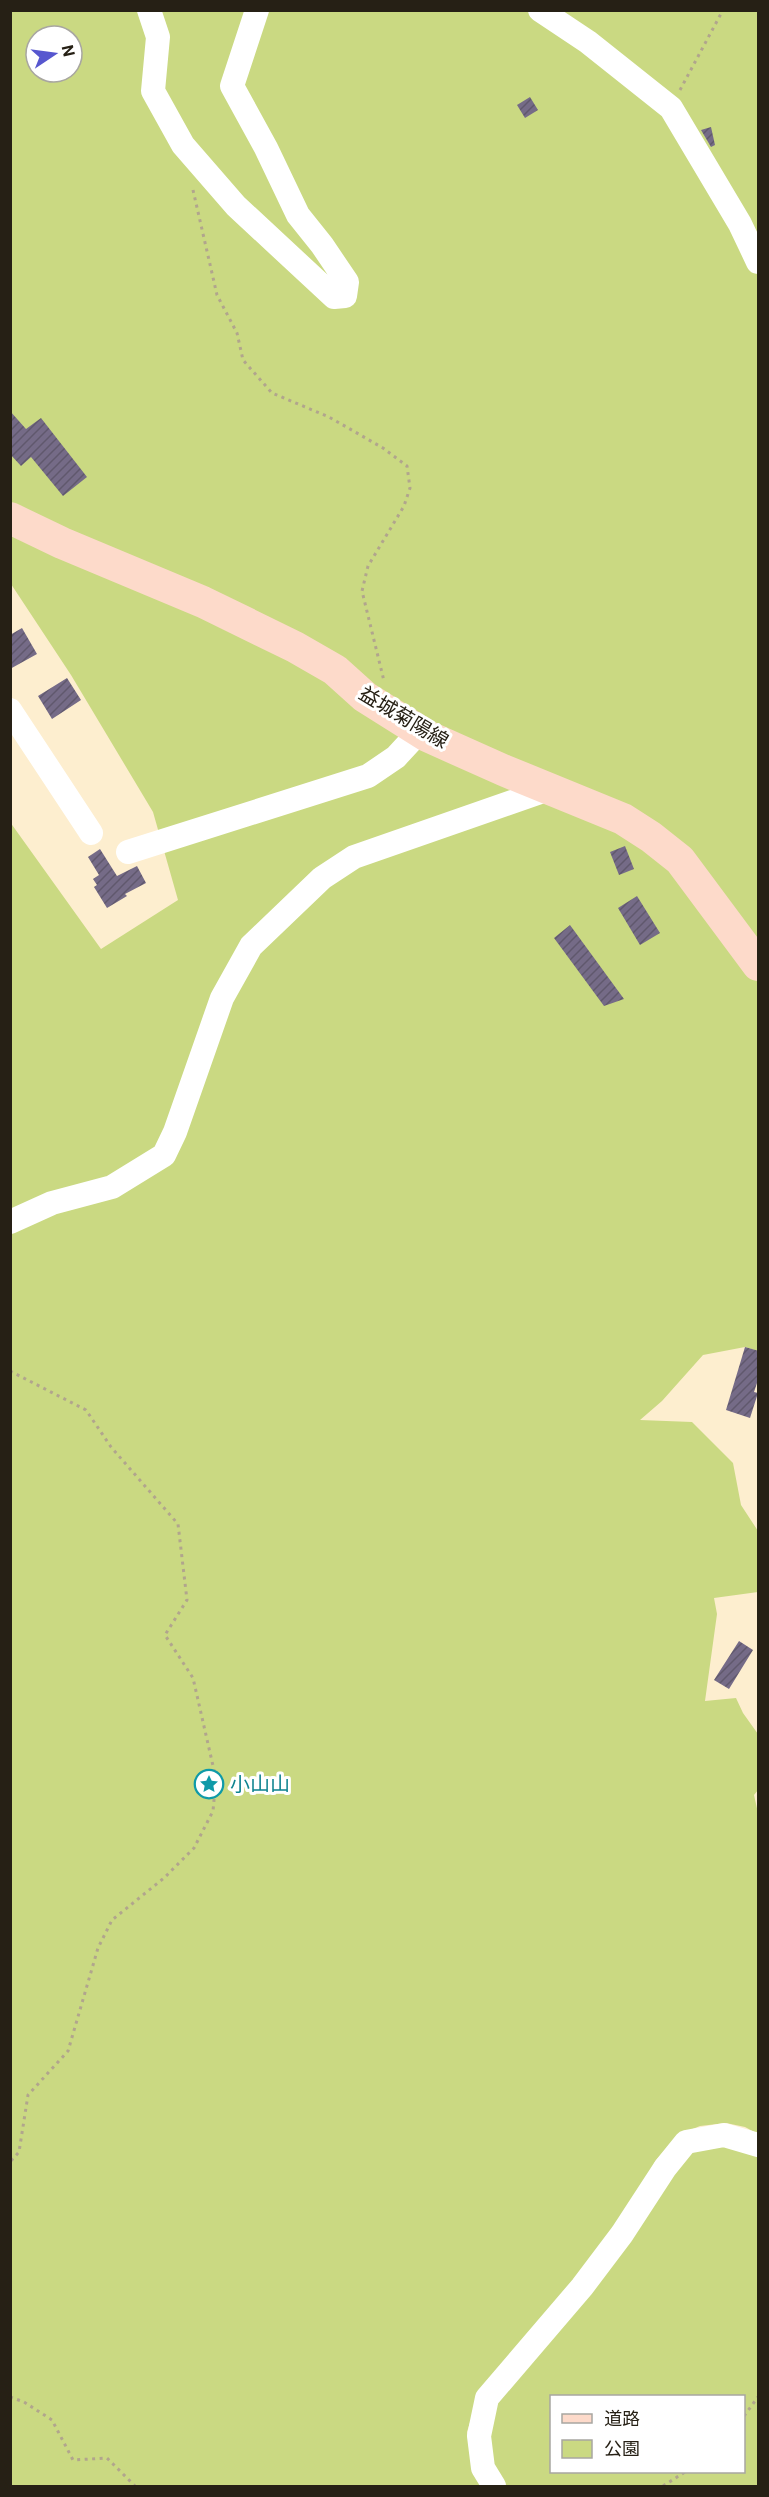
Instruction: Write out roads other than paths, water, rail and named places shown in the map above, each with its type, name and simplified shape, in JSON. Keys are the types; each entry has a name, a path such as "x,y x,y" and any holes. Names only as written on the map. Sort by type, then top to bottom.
{"main road":[{"name":"益城菊陽線","path":"10,518 62,543 255,626 335,670 365,697 420,731 503,770 552,788 623,819 680,860 759,965"}],"street":[{"path":"149,10 158,37 153,92 183,145 236,206 334,297 345,296 347,282 298,215 266,148 232,86 257,10"},
{"path":"540,10 588,42 671,108 740,224 759,262"},
{"path":"10,710 91,833"},
{"path":"128,852 368,777 396,757 420,731"},
{"path":"10,1222 52,1203 112,1188 164,1155 176,1132 227,987 251,946 322,878 354,857 552,788"},
{"path":"494,2487 483,2468 479,2436 487,2398 582,2287 622,2234 665,2168 686,2142 724,2135 759,2145"}],"place":[{"name":"小山山","path":"209,1784"}]}
